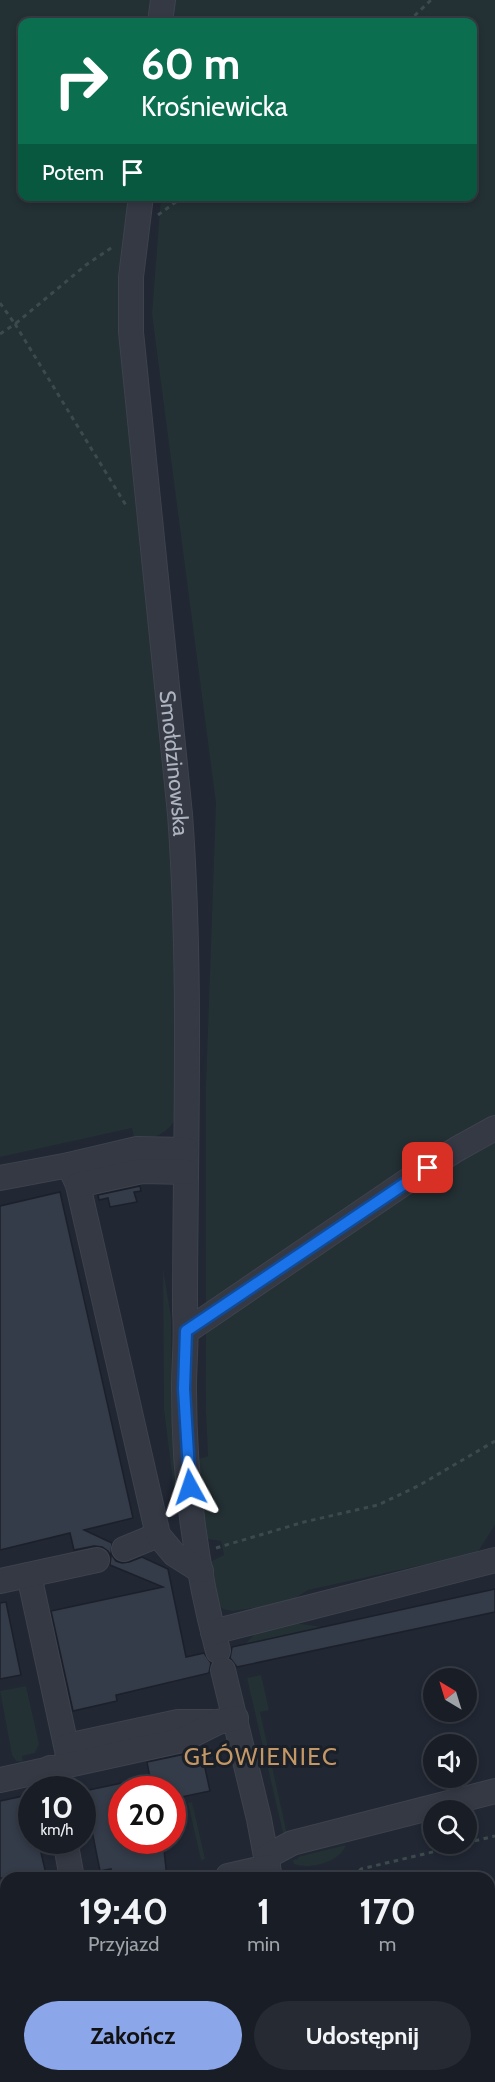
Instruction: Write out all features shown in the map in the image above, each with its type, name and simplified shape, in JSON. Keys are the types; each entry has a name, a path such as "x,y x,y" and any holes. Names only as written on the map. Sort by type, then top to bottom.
{"street":[{"path":"161,18 163,0"},
{"name":"Smołdzinowska","path":"140,201 131,277 131,332 180,813 185,885 187,989 184,1389 186,1423 199,1562 218,1651 227,1720 268,1868"},
{"path":"186,1331 374,1203 457,1149 495,1128"},
{"path":"0,1178 142,1171 185,1161"},
{"path":"74,1175 158,1535 174,1554 199,1562"},
{"path":"124,1549 158,1535"},
{"path":"0,1581 97,1560"},
{"path":"218,1651 495,1560"},
{"path":"29,1575 60,1767"},
{"path":"0,1780 60,1767 178,1722 227,1720"},
{"path":"248,1872 268,1868 292,1843 495,1791"},
{"path":"68,1854 71,1872"}],"path":[{"path":"412,18 431,0"},
{"path":"0,334 86,265 177,201"},
{"path":"0,303 129,510"},
{"path":"199,1562 304,1522 378,1505 418,1486 495,1442"},
{"path":"477,1840 495,1836"},
{"path":"358,1872 360,1869 423,1854"}],"shaded area":[{"path":"0,0 155,0 153,18 18,18 18,201 132,201 176,861 176,1118 164,1132 135,1142 132,1128 0,1157"},
{"path":"175,0 495,0 495,1525 477,1553 308,1590 287,1603 233,1611 223,1609 216,1601 210,1562 224,1555 221,1541 208,1539 205,1536 198,1459 208,1456 206,1085 216,803 152,314 161,201 477,201 477,18 173,18"},
{"path":"163,1268 171,1317 172,1413 177,1515 164,1409"},
{"path":"294,1623 322,1627 244,1645 256,1633"},
{"path":"261,1675 269,1710 260,1712 287,1834 283,1833 247,1678"},
{"path":"26,1686 39,1744 35,1753 22,1756 23,1762 16,1761 12,1755 0,1691"},
{"path":"192,1802 205,1859 201,1860 188,1803"},
{"path":"346,1845 338,1856 324,1863 308,1866 294,1864 293,1860 298,1857"}],"building":[{"path":"140,1186 141,1191 134,1192 137,1202 110,1207 108,1198 99,1200 98,1195"},
{"path":"60,1192 133,1518 84,1530 112,1543 111,1554 116,1561 129,1562 142,1557 168,1569 186,1657 204,1653 211,1663 209,1673 116,1695 117,1701 73,1711 51,1611 163,1587 110,1565 111,1556 102,1547 94,1546 74,1550 70,1533 0,1550 0,1206"},
{"path":"495,1589 495,1612 237,1667 230,1658 232,1647"},
{"path":"6,1602 21,1675 0,1679 0,1603"},
{"path":"185,1754 187,1762 203,1759 210,1791 186,1796 186,1776 150,1776 147,1762"},
{"path":"108,1786 108,1854 164,1854 166,1872 111,1872 111,1869 100,1871 96,1851 96,1788"},
{"path":"18,1797 18,1854 41,1854 46,1872 0,1872 0,1801"}],"district":[{"name":"GŁÓWIENIEC","path":"261,1757"}],"route":[{"path":"190,1487 184,1389 186,1331 428,1168"}]}
